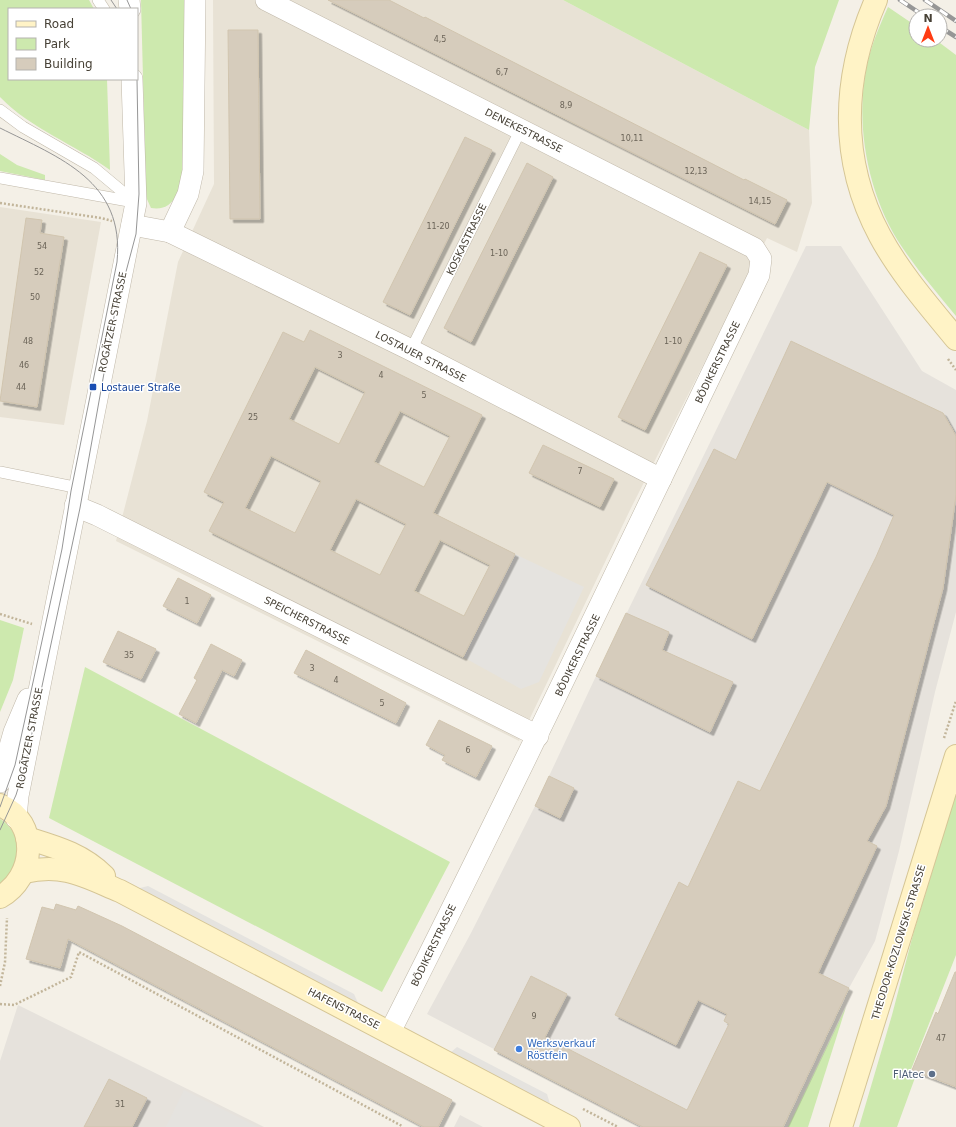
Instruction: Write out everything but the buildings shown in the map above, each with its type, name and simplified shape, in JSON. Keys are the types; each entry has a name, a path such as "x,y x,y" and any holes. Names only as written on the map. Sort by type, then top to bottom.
{"street":[{"path":"170,232 188,194 192,171 194,0"},
{"name":"DENEKESTRASSE","path":"266,0 754,248 761,259 759,275"},
{"path":"876,0 862,36 851,82 849,124 856,171 870,216 887,249 956,339"},
{"name":"ROGÄTZER STRASSE","path":"8,812 18,796 136,203 132,80"},
{"name":"LOSTAUER STRASSE","path":"132,225 170,232 411,350 661,480"},
{"name":"BÖDIKERSTRASSE","path":"390,1032 538,736 759,275"},
{"name":"SPEICHERSTRASSE","path":"77,497 104,518 538,736"},
{"name":"ROGÄTZER STRASSE","path":"0,782 14,732 45,658"},
{"name":"THEODOR-KOZLOWSKI-STRASSE","path":"841,1127 956,756"},
{"path":"2,903 24,872 29,855 27,838 8,812"},
{"name":"HAFENSTRASSE","path":"27,838 69,851 92,864 120,891"},
{"name":"HAFENSTRASSE","path":"24,872 44,868 66,870 120,891 569,1127"}],"lane":[{"path":"0,110 23,127 94,168 136,203"},
{"name":"KOSKASTRASSE","path":"411,350 521,129"},
{"path":"0,178 136,203"},
{"path":"0,472 77,497"}],"path":[{"path":"0,203 101,218 132,225"},
{"path":"0,614 50,630"},
{"path":"0,986 5,962 2,903"},
{"path":"0,1004 14,1005 72,977 79,952 402,1126"}],"shaded area":[{"path":"213,0 563,0 809,130 812,203 797,252 767,238 630,510 519,741 116,541 147,421 178,262 214,184"},
{"path":"0,207 101,222 64,425 0,417"},
{"path":"806,246 841,246 922,371 956,390 956,612 935,692 899,851 875,941 849,988 783,1127 643,1127 427,1014 471,933 535,806 596,676"},
{"path":"515,554 584,587 539,682 521,689 463,657"},
{"path":"148,886 354,994 358,1003 136,889"},
{"path":"18,1005 264,1127 0,1127 0,1061"},
{"path":"457,1047 547,1094 550,1104 450,1053"},
{"path":"184,1090 258,1127 166,1127"},
{"path":"460,1115 483,1127 454,1127"}],"green space":[{"path":"0,0 89,0 93,8 8,8 8,80 107,80 110,170 25,118 0,97"},
{"path":"141,0 185,0 183,171 175,198 171,203 159,208 151,208 146,197"},
{"path":"563,0 839,0 815,67 809,130"},
{"path":"888,7 908,21 908,48 947,48 956,55 956,316 902,247 881,207 873,185 864,139 862,115 866,70 878,30"},
{"path":"0,154 17,165 45,175 45,180 0,171"},
{"path":"0,620 24,628 13,680 0,712"},
{"path":"85,667 450,862 382,992 49,818"},
{"path":"956,794 956,955 910,1072 916,1075 897,1127 859,1127 892,1015 914,931"},
{"path":"0,819 9,827 16,838 19,858 16,867 0,887"},
{"path":"846,1007 808,1127 788,1127"}],"tram line":[{"path":"111,0 116,8"},
{"path":"127,0 131,8"},
{"path":"0,830 16,795 25,766 80,508 114,317 136,234 139,194 137,80"},
{"path":"0,128 45,150 84,176 99,192 111,211 117,234 117,262 71,491 62,549 15,765 0,807"}],"railway":[{"path":"900,0 912,8"},
{"path":"925,0 956,21"},
{"path":"948,32 956,37"}],"place":[{"name":"Lostauer Straße","path":"93,387"},
{"name":"Werksverkauf Röstfein","path":"519,1049"},
{"name":"FIAtec","path":"932,1074"}]}
